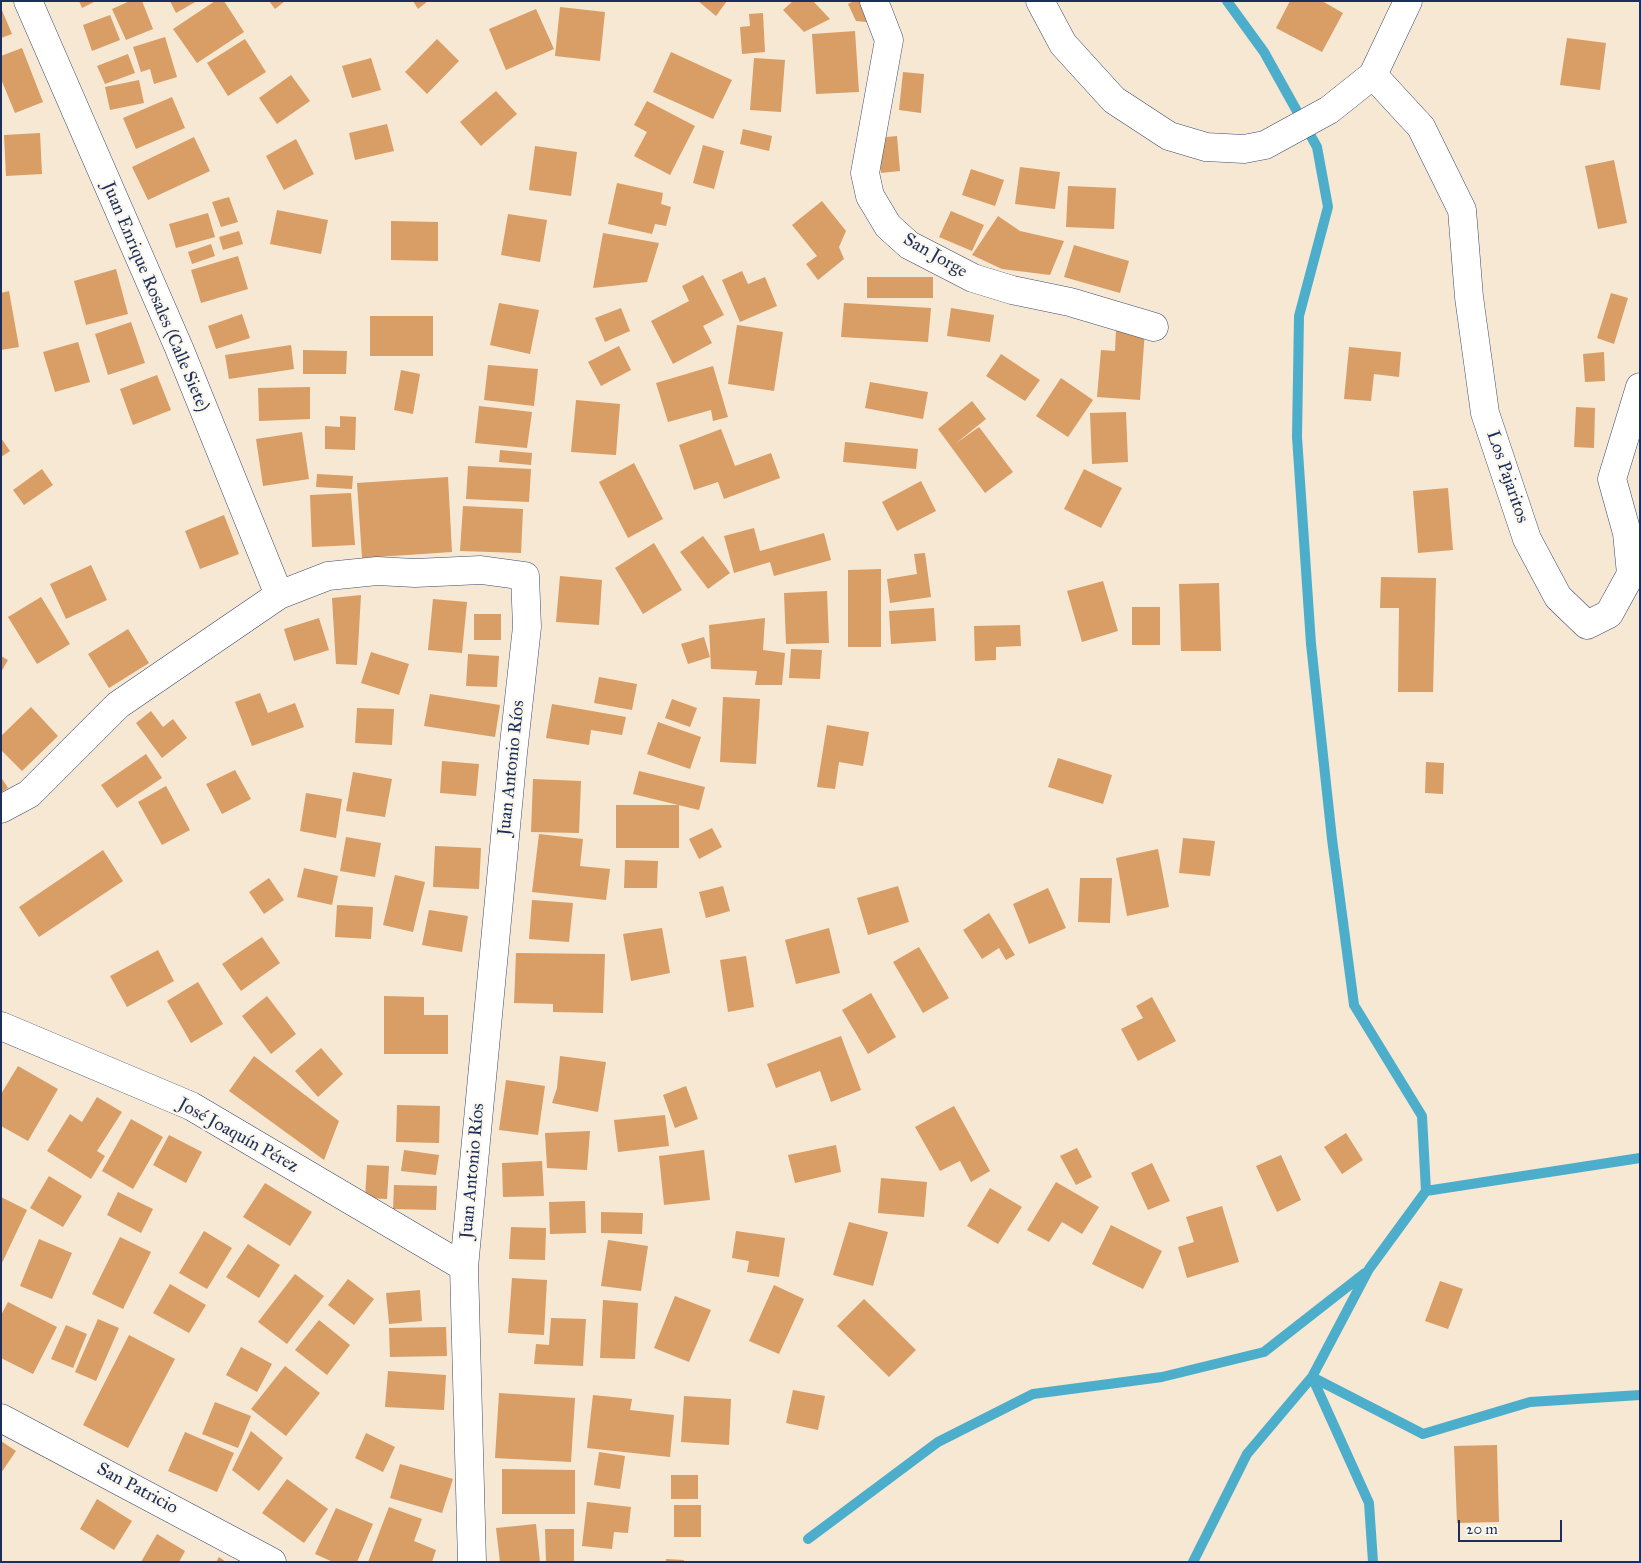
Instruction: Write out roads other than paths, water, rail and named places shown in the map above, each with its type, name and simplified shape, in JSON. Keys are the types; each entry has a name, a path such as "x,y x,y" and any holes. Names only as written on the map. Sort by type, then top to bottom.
{"street":[{"name":"Juan Enrique Rosales (Calle Siete)","path":"28,1 179,348 279,595"},
{"name":"San Jorge","path":"874,1 889,40 864,173 870,196 888,226 909,245 973,278 1012,290 1070,302 1154,327"},
{"path":"1040,1 1062,44 1114,100 1169,136 1206,147 1244,149 1265,145 1330,110 1373,75 1408,1"},
{"name":"Los Pajaritos","path":"1373,75 1421,127 1462,210 1469,297 1485,413 1527,539 1558,597 1587,626 1609,614 1631,574 1626,534 1612,479 1640,387"},
{"name":"Juan Antonio Ríos","path":"1,809 29,794 118,705 279,595 328,576 377,571 415,573 481,570 525,576 528,627 512,753 464,1267 472,1562"},
{"name":"José Joaquín Pérez","path":"1,1026 191,1106 464,1267"},
{"name":"San Patricio","path":"1,1418 272,1562"}],"waterway":[{"path":"1227,1 1264,52 1317,147 1328,207 1299,316 1297,437 1311,644 1332,839 1354,1005 1422,1116 1426,1191 1369,1269 1312,1377 1369,1503 1373,1562"},
{"path":"1426,1191 1640,1158"},
{"path":"808,1539 938,1442 1033,1394 1162,1377 1264,1352 1365,1273"},
{"path":"1193,1562 1247,1454 1312,1377 1423,1434 1530,1402 1640,1395"}]}
